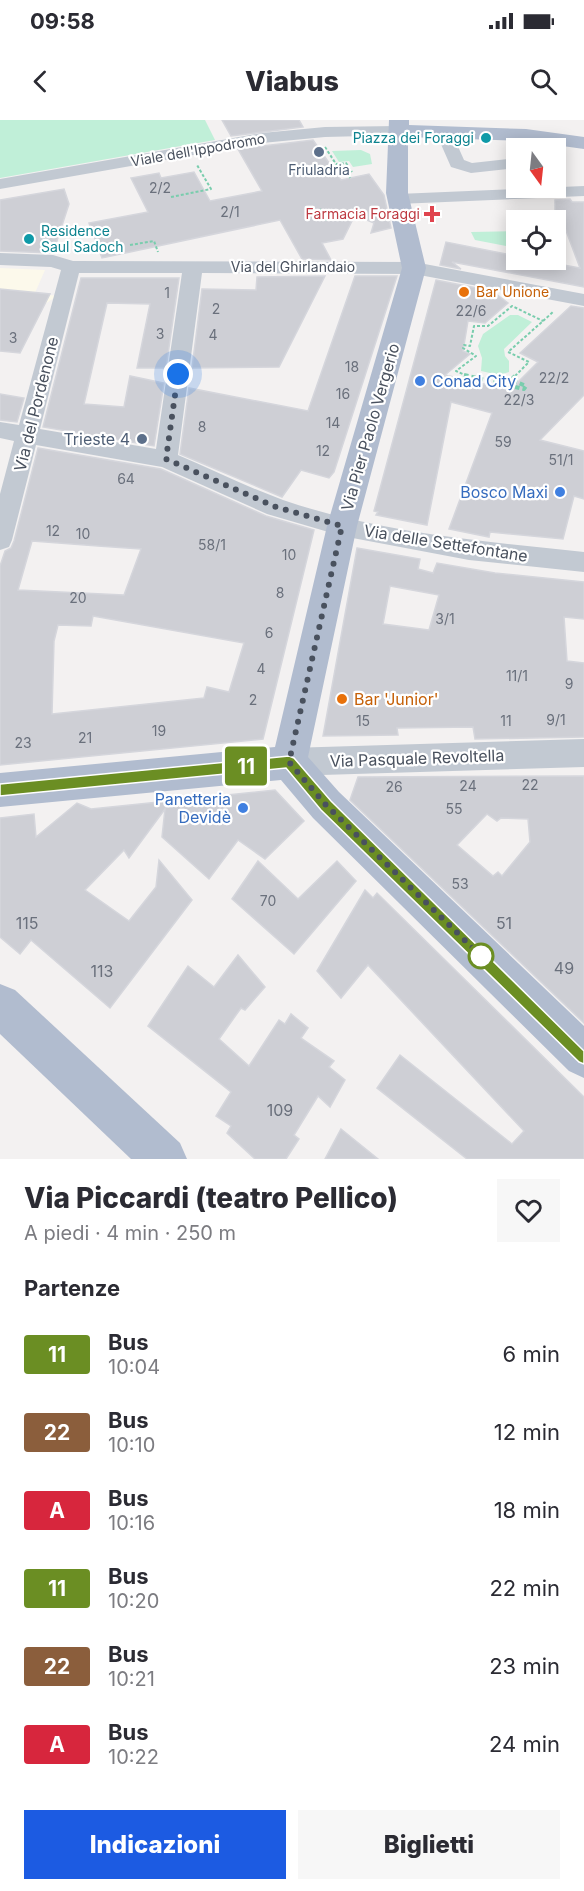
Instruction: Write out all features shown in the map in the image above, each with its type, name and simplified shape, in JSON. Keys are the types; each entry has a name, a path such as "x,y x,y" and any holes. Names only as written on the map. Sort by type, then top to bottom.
{"main road":[{"path":"398,199 396,164 398,126 506,139"},
{"path":"566,143 584,143"},
{"name":"Via Pier Paolo Vergerio","path":"289,762 342,526 414,268 398,199"},
{"path":"289,762 326,805 584,1056"},
{"name":"Via Pasquale Revoltella","path":"0,790 289,762"},
{"path":"0,1005 164,1159"}],"street":[{"path":"324,132 356,120"},
{"name":"Viale dell'Ippodromo","path":"0,184 262,138 398,126"},
{"path":"444,133 457,163 471,168 506,165"},
{"path":"398,199 584,191"},
{"name":"Via del Ghirlandaio","path":"0,259 53,261 71,267 414,268 584,300"},
{"name":"Via del Pordenone","path":"0,540 71,267"},
{"path":"166,459 193,267"},
{"name":"Via delle Settefontane","path":"0,430 166,459 276,507 342,526 469,550 584,562"},
{"name":"Via Pasquale Revoltella","path":"289,762 584,753"}],"path":[{"path":"324,132 336,164 346,163 350,178"},
{"path":"171,197 211,189 196,162"},
{"path":"333,168 340,167 348,173"},
{"path":"320,209 327,221"},
{"path":"130,245 154,241 160,258"},
{"path":"468,322 474,326 488,326 512,306 543,321"},
{"path":"474,326 470,346 464,345 463,348 476,356 456,371 468,377 524,389 526,386 511,380 529,362 508,352 559,307"}],"shaded area":[{"path":"0,268 45,270 35,293 57,296 45,304 20,353 0,351"}],"green space":[{"path":"0,120 205,120 215,140 0,178"},
{"path":"361,150 370,154 372,164 353,167 349,161 339,162 332,151"},
{"path":"506,231 506,246 475,240 471,232"},
{"path":"510,315 518,315 532,322 504,349 509,361 509,372 499,375 481,371 482,358 478,346 483,334"}],"building":[{"path":"222,120 299,120 303,127 231,136"},
{"path":"313,140 341,180 369,174 384,195 391,228 371,233 374,223 355,215 343,239 322,243 331,260 302,259 280,220 102,258 89,223 148,212 131,178 159,173 161,178 194,172 210,201 262,191 238,149"},
{"path":"64,189 69,204 53,253 0,251 0,200"},
{"path":"570,199 572,202 584,202 584,287 452,262 461,269 440,265 446,242 506,254 506,270 566,270 566,265 580,268 566,231 566,210 555,210 555,200"},
{"path":"325,276 279,367 192,368 202,289 256,290 257,277"},
{"path":"355,276 397,276 334,472 329,478 301,470 282,497 180,454 189,388 308,411"},
{"path":"81,278 179,278 166,368 137,368 150,304 107,303 84,404 124,407 130,376 164,383 154,446 43,427"},
{"path":"436,280 492,291 508,303 485,323 468,321 463,351 470,354 445,375 510,390 538,362 520,353 571,306 584,308 584,395 540,440 584,451 584,499 574,496 563,539 490,532 489,537 449,529 492,413 451,402 427,525 376,515 378,512 374,511"},
{"path":"0,289 50,294 20,353 0,351"},
{"path":"0,394 24,398 17,422 0,420"},
{"path":"38,448 161,469 266,516 314,530 263,739 0,765 0,566 5,551 11,548","holes":["32,541 98,546 141,549 124,595 18,590","93,616 244,643 229,692 207,687 204,698 52,714 54,641 58,625 91,626"]},
{"path":"357,548 420,559 418,569 433,573 437,563 495,573 584,582 584,619 564,617 567,661 584,663 584,737 475,739 473,727 397,728 398,735 323,736","holes":["390,586 439,595 429,630 383,624"]},
{"path":"584,776 584,1023 350,800 358,777","holes":["487,814 497,821 501,818 528,819 530,842 502,876 498,872 493,876 457,845"]},
{"path":"275,790 304,821 265,859 238,840 209,879 162,837 165,809 129,858 124,850 85,890 129,921 156,887 159,860 192,900 110,1008 31,940 20,954 0,937 0,818 34,814 36,837 77,803 91,809"},
{"path":"258,861 298,899 337,861 356,881 294,954 232,899"},
{"path":"365,890 373,898 377,893 584,1097 584,1159 467,1159 377,1088 400,1055 512,1144 524,1131 368,965 341,998 317,971"},
{"path":"238,955 265,987 245,1010 241,1008 219,1039 249,1066 279,1020 285,1024 291,1014 308,1028 301,1038 334,1061 329,1067 345,1080 330,1107 318,1096 294,1135 299,1139 286,1159 255,1159 227,1133 231,1126 216,1116 231,1092 148,1026 188,966 214,987"},
{"path":"341,1129 378,1159 325,1159"}],"bus line":[{"name":"11","path":"0,790 289,762 326,805 584,1056"}],"place":[{"name":"Piazza dei Foraggi","path":"486,138"},
{"name":"Friuladria","path":"319,152"},
{"name":"Farmacia Foraggi","path":"432,214"},
{"name":"Residence Saul Sadoch","path":"29,239"},
{"name":"Bar Unione","path":"464,292"},
{"name":"Conad City","path":"420,381"},
{"name":"Trieste 4","path":"142,439"},
{"name":"Bosco Maxi","path":"560,492"},
{"name":"Bar 'Junior'","path":"342,699"},
{"name":"Panetteria Devidè","path":"243,808"}],"route":[{"path":"178,374 166,459 276,507 342,526 289,762 326,805 481,956"}]}
